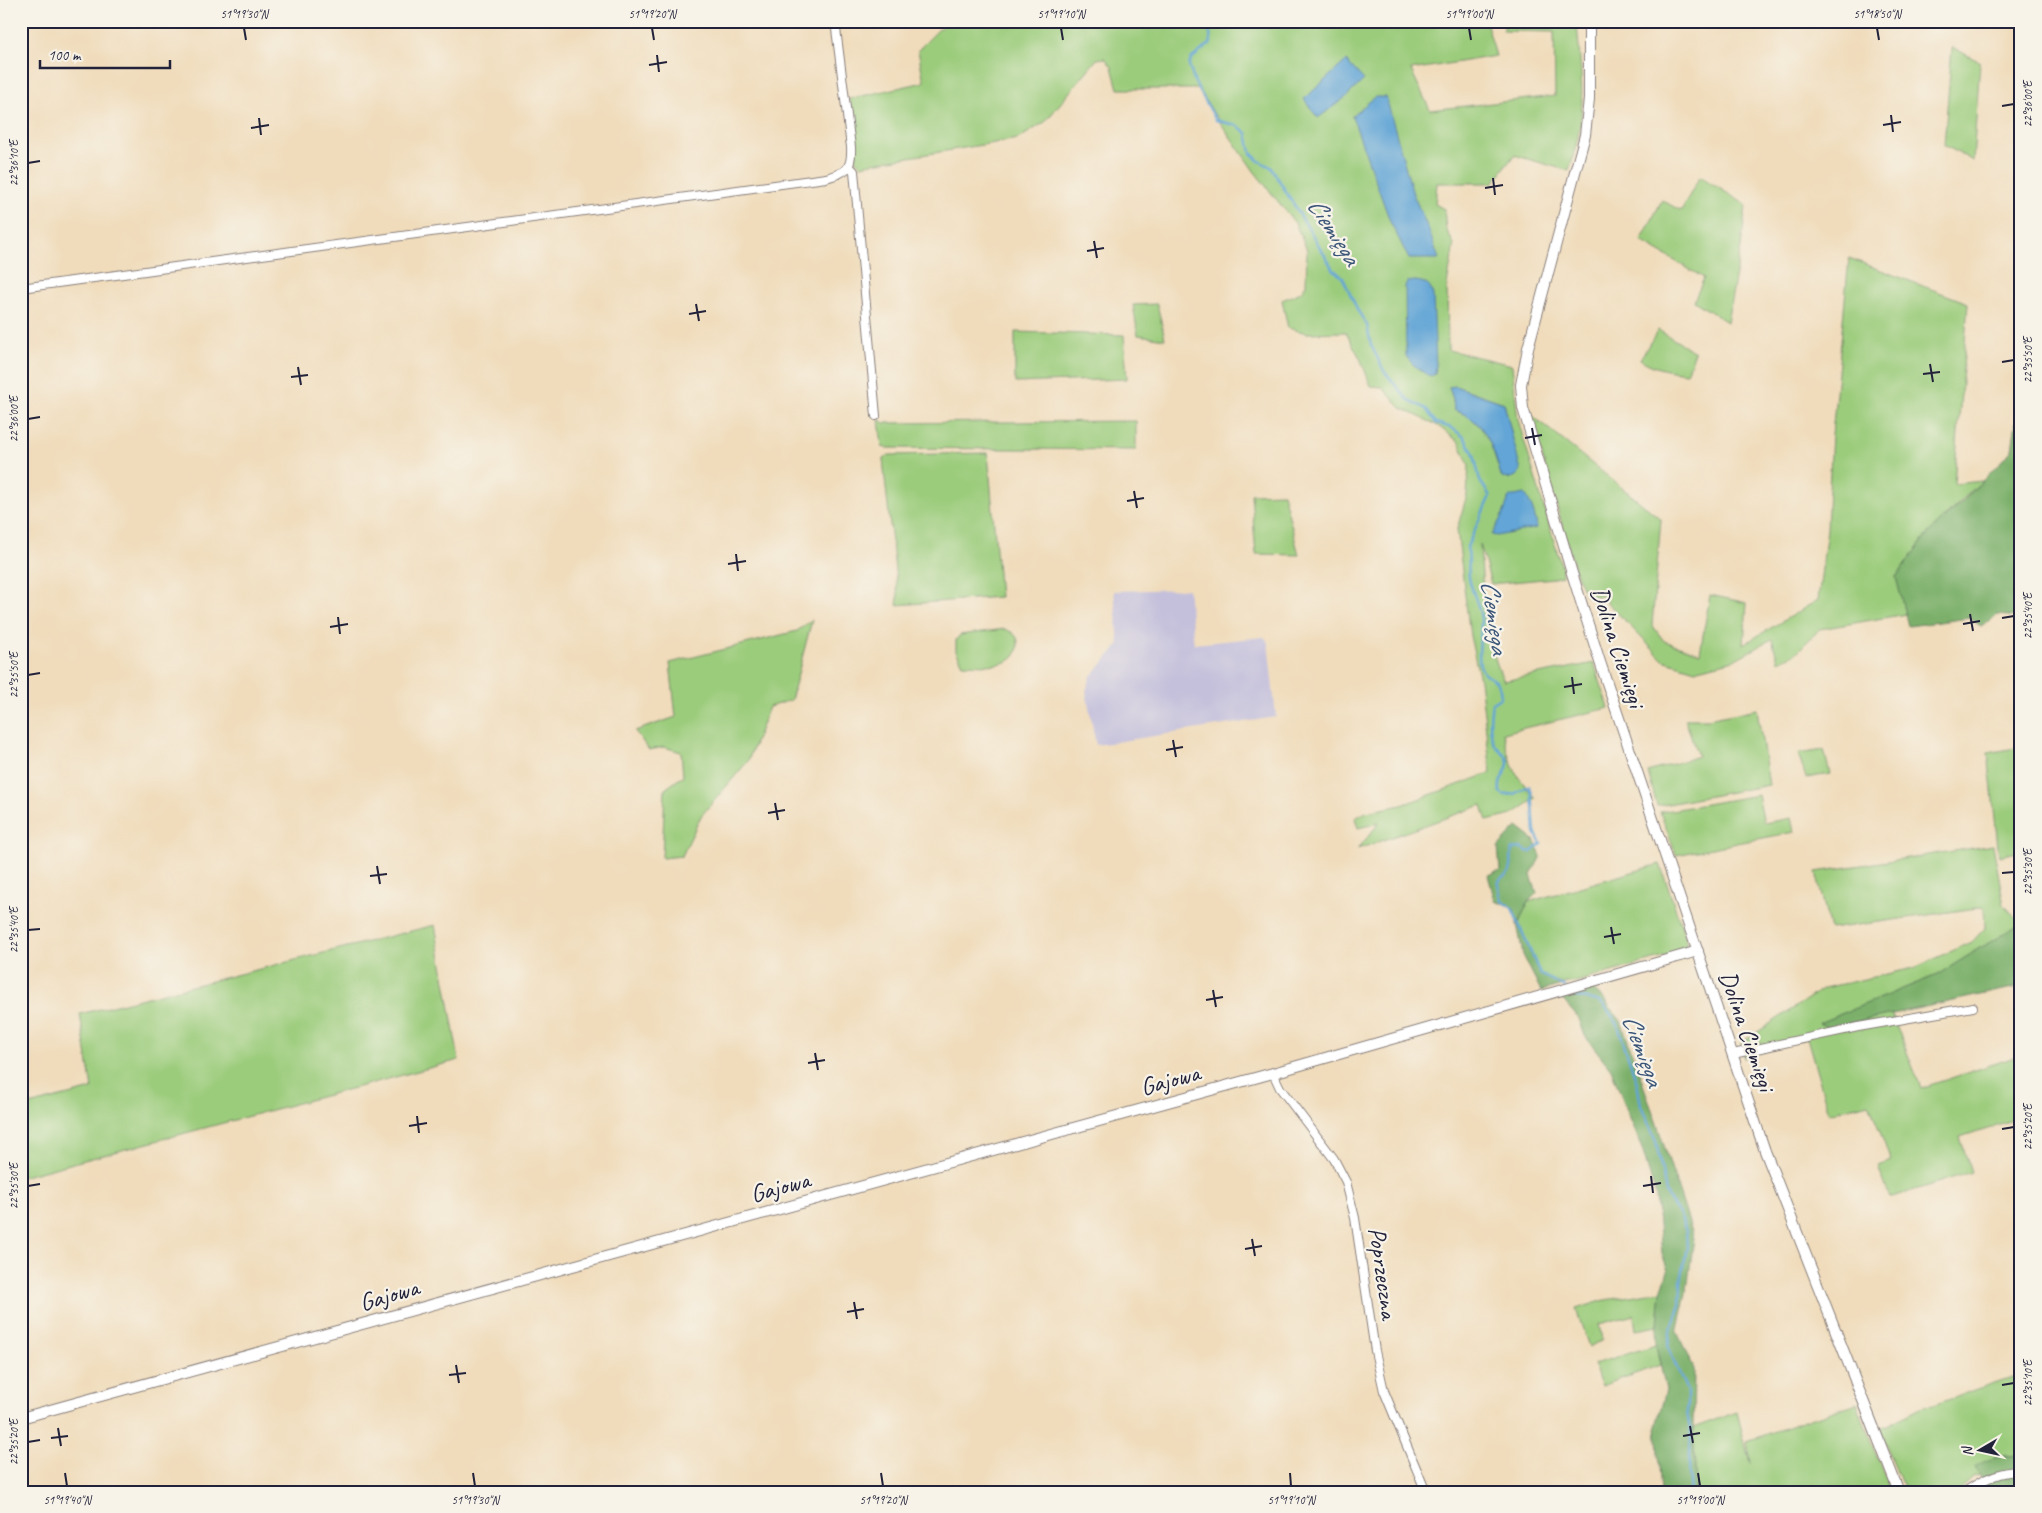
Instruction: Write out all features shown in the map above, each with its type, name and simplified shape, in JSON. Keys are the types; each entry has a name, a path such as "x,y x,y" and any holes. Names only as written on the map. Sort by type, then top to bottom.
{"street":[{"path":"21,288 826,178 840,174 849,166 852,160 836,21"},
{"name":"Dolina Ciemięgi","path":"1588,21 1589,98 1586,135 1528,348 1521,385 1528,430 1573,577 1772,1169 1899,1492"},
{"path":"849,166 854,171 876,416"},
{"name":"Gajowa","path":"21,1418 1273,1073 1698,951"},
{"path":"1732,1054 1858,1027 1973,1008"},
{"name":"Poprzeczna","path":"1273,1073 1280,1088 1334,1159 1346,1182 1355,1218 1375,1351 1384,1391 1426,1492"},
{"path":"1965,1492 1978,1483 1999,1474 2021,1471"}],"shaded area":[{"path":"1188,589 1194,644 1264,637 1268,642 1276,717 1096,745 1086,691 1091,676 1119,645 1114,591"}],"green space":[{"path":"947,21 1486,21 1496,56 1411,70 1430,110 1555,96 1554,32 1502,31 1507,21 1577,22 1582,87 1581,113 1578,137 1569,171 1514,155 1493,183 1437,183 1435,204 1444,209 1446,229 1454,244 1447,285 1448,350 1512,365 1518,420 1562,568 1562,576 1554,578 1491,584 1480,544 1488,632 1497,665 1504,681 1594,663 1609,708 1503,733 1514,768 1536,798 1512,815 1487,821 1482,805 1358,849 1379,823 1358,828 1355,818 1366,812 1402,805 1491,773 1480,680 1470,636 1457,529 1467,495 1469,465 1459,442 1438,426 1401,408 1382,387 1371,386 1360,358 1346,332 1307,333 1288,328 1282,300 1301,292 1306,285 1307,250 1295,223 1254,171 1199,89 1118,89 1112,67 1105,58 1097,59 1045,122 1018,139 861,165 856,161 849,99 924,82 918,50","holes":["1455,386 1504,403 1510,429 1502,478 1487,437 1474,421 1454,410 1449,387"]},
{"path":"1952,47 1980,62 1973,161 1944,145"},
{"path":"1700,176 1746,205 1741,247 1727,322 1694,301 1704,278 1641,241 1662,200 1681,211"},
{"path":"1849,258 1968,303 1954,484 1982,481 1930,531 1896,577 1906,614 1820,629 1795,654 1778,661 1772,639 1734,660 1695,670 1663,660 1601,596 1586,596 1577,576 1530,414 1661,519 1652,625 1664,641 1700,653 1710,595 1747,603 1744,644 1818,600 1827,529 1832,435"},
{"path":"1157,304 1165,339 1138,335 1133,305"},
{"path":"1658,330 1695,352 1687,373 1657,367 1640,359"},
{"path":"1015,332 1124,335 1127,379 1015,383"},
{"path":"2021,388 2021,617 1997,615 1981,626 1969,618 1908,626 1896,577 1930,531 1963,501 2012,450"},
{"path":"879,419 884,423 1136,421 1136,450 886,448 882,447"},
{"path":"988,453 1000,597 897,605 898,598 883,460 889,455"},
{"path":"1283,493 1299,555 1256,554 1251,494"},
{"path":"812,620 791,700 769,707 748,761 701,816 682,856 662,858 665,789 683,776 681,752 664,747 649,750 635,731 676,717 670,663 797,631"},
{"path":"1005,629 1014,634 1018,640 1017,652 1012,658 998,664 963,664 956,651 956,640 960,635"},
{"path":"1757,709 1769,785 1657,806 1648,772 1698,756 1685,719 1708,719"},
{"path":"2021,747 2021,851 1999,856 1988,753"},
{"path":"1824,750 1830,774 1806,778 1798,754"},
{"path":"1758,795 1764,823 1791,818 1794,832 1676,855 1660,812"},
{"path":"1517,827 1534,840 1541,856 1531,875 1537,893 1528,902 1519,923 1540,974 1562,985 1541,991 1523,955 1514,908 1495,901 1488,875 1500,871 1498,847"},
{"path":"1993,845 2004,905 2021,923 1937,975 1819,1023 1828,1028 1892,1014 1921,1088 2021,1055 2021,1117 1960,1137 1971,1172 1890,1198 1878,1166 1891,1161 1869,1103 1829,1113 1807,1038 1744,1058 1741,1043 1824,988 1914,968 1972,942 1985,928 1984,907 1830,929 1816,872"},
{"path":"1660,864 1686,939 1686,945 1682,952 1576,982 1562,984 1540,974 1519,923 1528,902"},
{"path":"2021,923 2021,1000 2017,987 1828,1028 1819,1023 1937,975"},
{"path":"435,925 459,1060 21,1177 21,1107 92,1089 80,1014"},
{"path":"1591,988 1602,997 1621,1021 1694,1238 1687,1289 1677,1332 1694,1369 1693,1428 1696,1492 1661,1492 1656,1426 1666,1390 1656,1345 1661,1291 1668,1271 1662,1253 1656,1196 1642,1149 1611,1069 1585,1036 1579,1019 1561,998"},
{"path":"1661,1291 1658,1326 1636,1330 1634,1315 1599,1324 1602,1340 1589,1347 1576,1309 1605,1300"},
{"path":"1656,1345 1660,1365 1601,1386 1594,1364"},
{"path":"2021,1374 2021,1455 2001,1456 1976,1467 1980,1476 1972,1478 1957,1492 1906,1492 1879,1429 1921,1408"},
{"path":"1857,1403 1890,1492 1696,1492 1693,1428 1737,1412 1750,1463 1747,1441"},
{"path":"2021,1455 2021,1492 1971,1492 1984,1485 1975,1467 1991,1459"}],"water":[{"path":"1346,61 1364,80 1346,97 1318,118 1304,99"},
{"path":"1375,97 1386,97 1413,194 1439,259 1409,259 1390,221 1352,116"},
{"path":"1415,281 1427,285 1433,295 1436,365 1435,374 1431,376 1417,368 1406,356 1405,286 1407,282"},
{"path":"1455,386 1504,403 1521,471 1517,475 1505,479 1502,478 1491,446 1481,428 1465,415 1454,410 1449,387"},
{"path":"1525,494 1533,510 1537,528 1497,536 1492,535 1504,512 1509,497"}],"waterway":[{"name":"Ciemięga","path":"1196,21 1210,33 1211,43 1191,59 1189,66 1195,83 1216,120 1238,126 1247,133 1251,153 1259,161 1271,167 1333,269 1343,278 1358,311 1367,325 1371,345 1384,371 1407,399 1426,409 1436,423 1452,428 1464,437 1474,454 1480,481 1490,496 1467,547 1470,582 1481,618 1480,665 1485,674 1496,682 1500,691 1500,698 1492,703 1490,724 1491,735 1495,745 1508,760 1500,782 1500,792 1504,795 1514,794 1529,786 1532,792 1535,832 1541,844 1531,852 1522,848 1512,849 1509,873 1500,879 1498,885 1502,901 1512,908 1540,974 1565,987"},
{"name":"Ciemięga","path":"1569,991 1577,997 1597,1001 1604,1005 1617,1023 1637,1083 1641,1105 1656,1142 1666,1192 1680,1215 1686,1231 1687,1247 1681,1282 1680,1305 1670,1332 1668,1347 1687,1391 1687,1413 1691,1434 1689,1474 1691,1492"}]}
